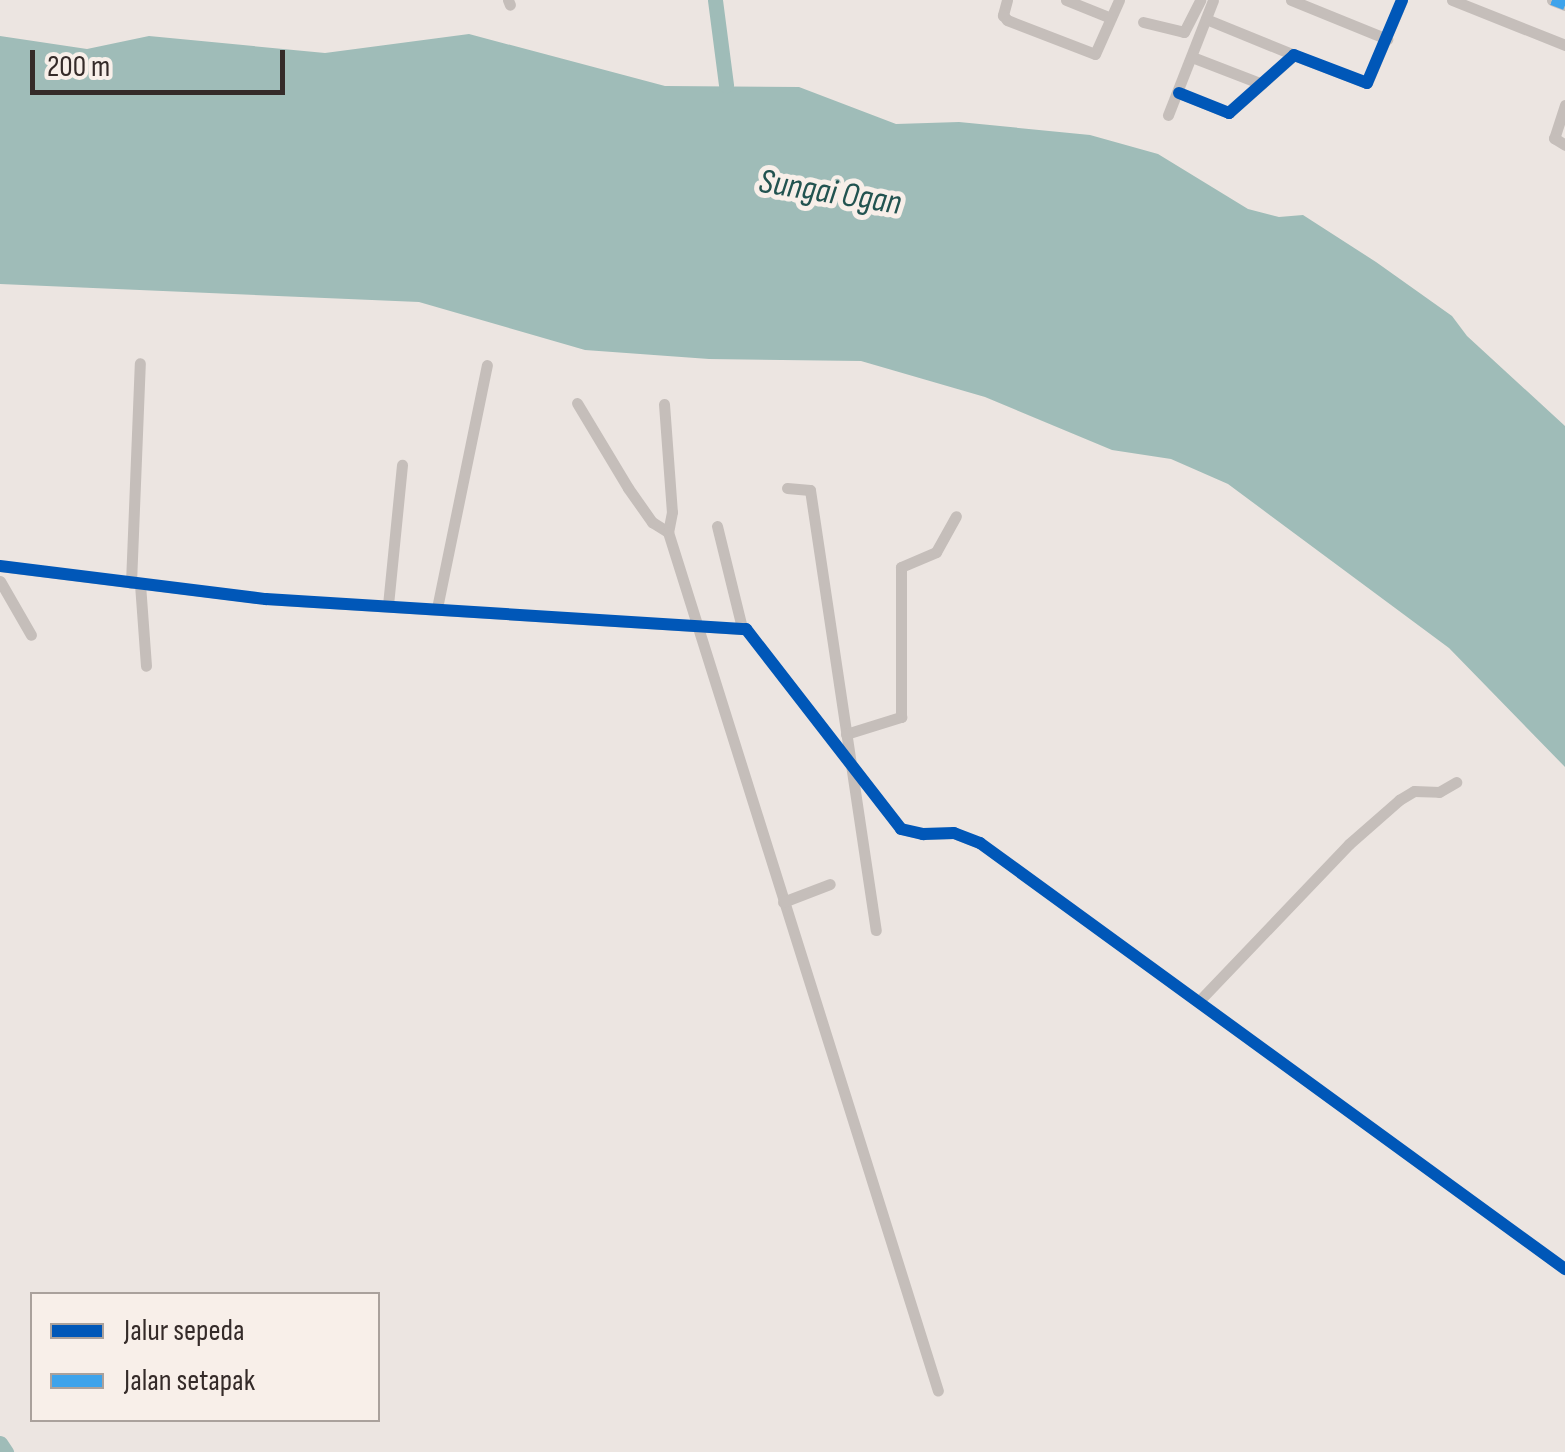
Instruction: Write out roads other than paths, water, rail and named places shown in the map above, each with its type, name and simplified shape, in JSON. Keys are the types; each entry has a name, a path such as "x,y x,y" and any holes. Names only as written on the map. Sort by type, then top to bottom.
{"street":[{"path":"1006,0 1003,15 1007,20 1092,54 1118,0"},
{"path":"1066,0 1111,18"},
{"path":"1144,22 1184,32 1200,0"},
{"path":"1168,115 1213,0"},
{"path":"1291,0 1387,39"},
{"path":"1206,19 1367,83 1402,0"},
{"path":"1452,0 1565,45"},
{"path":"1552,0 1565,5"},
{"path":"1179,93 1229,113 1294,55"},
{"path":"1192,57 1262,84"},
{"path":"1565,105 1554,138 1565,144"},
{"path":"140,363 136,584 146,666"},
{"path":"436,608 488,365"},
{"path":"577,403 652,522 668,532"},
{"path":"664,404 672,512 668,532 938,1392"},
{"path":"388,605 402,464"},
{"path":"787,488 810,490 876,930"},
{"path":"846,734 883,725 902,714 900,568 931,554 956,516"},
{"path":"717,526 739,627 850,759 902,829 974,840 1565,1269"},
{"path":"0,566 266,599 739,627"},
{"path":"0,582 31,635"},
{"path":"1199,1002 1348,844 1399,800 1414,792 1439,792 1456,782"},
{"path":"786,901 830,884"}],"water":[{"name":"Sungai Ogan","path":"469,34 665,86 799,87 896,124 959,122 1090,135 1158,154 1248,209 1279,217 1303,215 1376,262 1452,316 1467,336 1565,426 1565,767 1449,648 1228,484 1171,459 1112,450 985,397 861,361 709,359 585,350 419,302 0,284 0,36 87,49 149,36 325,53"}],"waterway":[{"path":"715,0 726,85"},
{"path":"0,1443 6,1452"}]}
